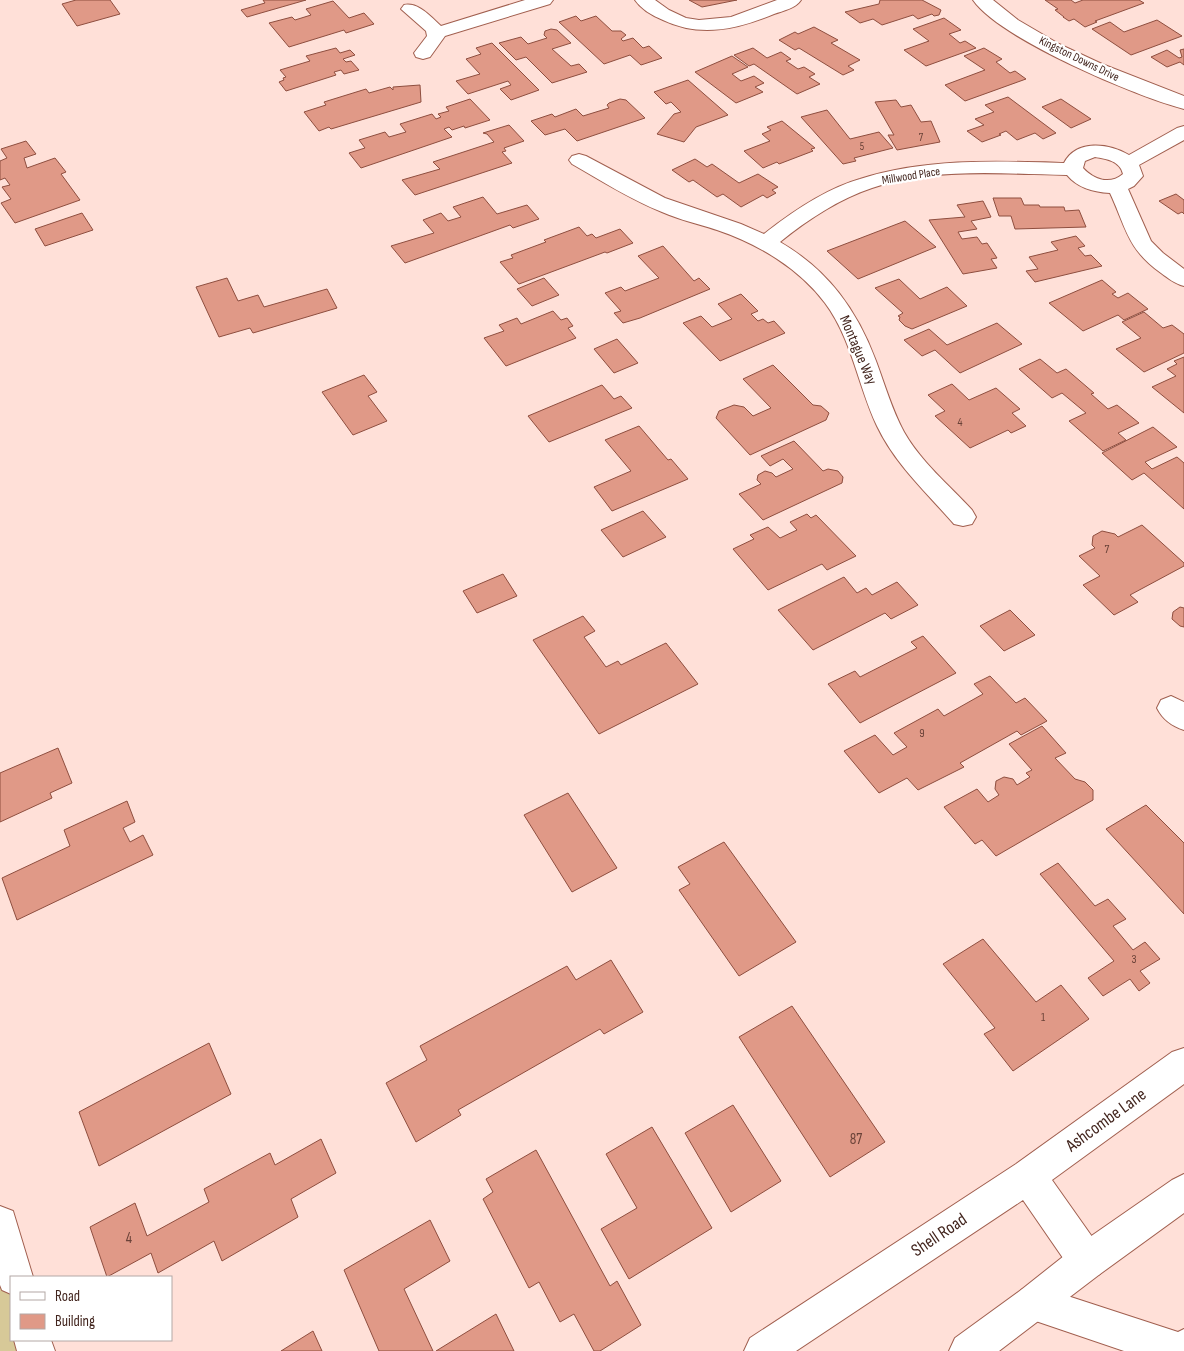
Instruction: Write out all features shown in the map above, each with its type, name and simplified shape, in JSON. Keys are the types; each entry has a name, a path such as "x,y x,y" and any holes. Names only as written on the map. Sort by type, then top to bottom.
{"street":[{"path":"435,33 544,0"},
{"path":"644,0 666,17 699,26 717,26 739,22 792,0"},
{"name":"Kingston Downs Drive","path":"982,0 1012,24 1065,54 1114,77 1184,103"},
{"path":"410,10 434,30 436,36 423,53"},
{"path":"1128,163 1184,132"},
{"path":"1095,151 1120,157 1133,169 1133,176 1127,182 1116,186 1093,184 1081,178 1073,169 1073,162 1079,155 1095,151"},
{"name":"Montague Way","path":"579,160 669,207 741,232 766,243 807,273 832,297 847,318 889,426 901,449 963,517"},
{"name":"Millwood Place","path":"766,243 793,223 846,192 868,183 905,176 973,168 1073,169"},
{"path":"1116,186 1124,198 1141,240 1147,249 1184,280"},
{"name":"Ashcombe Lane","path":"1028,1176 1184,1064"},
{"path":"1028,1176 1087,1261"},
{"name":"Shell Road","path":"763,1351 1028,1176"},
{"path":"968,1351 1034,1303 1087,1261 1184,1192"},
{"path":"0,1224 15,1276"},
{"path":"1034,1303 1180,1351 1184,1348"}],"shaded area":[{"path":"0,1224 15,1276 10,1276 10,1341 33,1341 36,1351 0,1351"}],"building":[{"path":"76,0 110,0 120,14 77,26 62,4"},
{"path":"263,0 306,0 247,17 241,10 265,3"},
{"path":"689,0 737,0 702,7"},
{"path":"880,0 922,0 941,10 939,15 934,16 932,14 918,19 913,15 882,25 873,19 860,23 845,12 879,4"},
{"path":"1045,0 1071,0 1075,3 1083,0 1139,0 1144,3 1095,21 1097,22 1085,27 1074,19 1069,21 1063,17 1055,10 1058,9"},
{"path":"333,1 349,18 364,13 374,24 346,33 344,30 289,47 269,23 292,17 295,20 311,15 306,9"},
{"path":"576,16 581,21 596,16 612,31 621,31 626,35 621,39 623,41 633,38 643,48 649,46 662,58 641,65 630,55 604,64 559,22"},
{"path":"944,18 961,30 949,34 960,43 965,41 976,48 926,66 904,50 929,41 913,29"},
{"path":"1157,20 1182,36 1131,55 1092,29 1110,22 1124,32"},
{"path":"814,27 838,40 831,43 860,60 848,66 854,70 843,75 799,48 795,50 779,40 795,32 798,34"},
{"path":"557,30 571,43 552,49 571,66 579,64 587,72 552,83 526,57 516,60 499,43 521,37 528,44 547,38 544,35 545,31"},
{"path":"492,43 539,90 511,100 500,89 511,85 508,81 468,94 456,81 480,74 466,59 481,54 476,48"},
{"path":"336,48 340,53 350,50 355,55 343,59 346,62 351,61 359,70 344,74 341,70 334,72 336,75 286,91 279,82 286,77 280,70 310,61 306,56"},
{"path":"753,48 767,58 781,52 791,59 786,61 798,69 804,67 815,74 809,77 820,84 797,94 754,64 749,66 734,55"},
{"path":"984,48 1002,59 996,62 1010,73 1015,71 1026,79 965,101 945,85 985,70 964,56"},
{"path":"1184,49 1184,65 1180,62 1167,67 1151,57 1167,50 1179,58 1182,57 1180,50"},
{"path":"732,56 748,67 732,74 741,81 754,76 764,83 755,87 763,92 736,103 695,72"},
{"path":"688,80 728,115 696,127 684,142 657,134 674,114 681,112 671,102 666,104 654,92"},
{"path":"420,85 421,102 331,129 329,127 319,131 304,112 326,105 324,102 366,89 369,93 390,87 393,90 393,87"},
{"path":"1008,97 1056,133 1043,139 1035,133 1017,140 1006,131 999,134 1001,135 982,142 967,131 984,125 975,119 994,112 985,105"},
{"path":"470,99 490,120 465,128 464,126 452,130 449,127 444,129 452,137 361,168 349,153 365,148 359,140 385,132 389,137 406,132 400,124 432,114 436,119 441,117 438,114 449,111 446,107"},
{"path":"620,99 626,100 645,118 577,141 565,129 545,135 531,121 552,114 555,117 576,109 583,116 609,108 607,105 609,103"},
{"path":"1061,99 1091,119 1071,128 1042,107"},
{"path":"896,100 901,107 911,105 921,122 931,121 940,142 897,150 888,135 894,135 875,102"},
{"path":"827,110 850,139 879,132 893,148 854,158 856,161 843,164 801,117"},
{"path":"782,121 815,148 811,149 813,151 763,168 744,151 770,141 762,134 771,130 767,127"},
{"path":"509,125 524,141 504,148 506,151 502,152 512,163 415,195 402,180 440,169 433,162 494,142 487,134 483,133"},
{"path":"26,141 36,154 24,158 27,168 55,158 66,172 61,174 80,200 15,223 1,203 11,199 2,187 10,185 5,178 0,180 0,161 7,158 1,149"},
{"path":"695,159 707,167 712,164 739,183 758,174 778,187 772,190 776,193 767,198 763,195 741,207 723,194 717,197 693,180 689,182 672,170"},
{"path":"1176,194 1184,200 1184,214 1182,212 1178,214 1159,201"},
{"path":"483,197 497,214 527,205 539,219 513,228 510,225 405,263 391,246 434,233 423,220 441,213 448,221 461,217 453,207"},
{"path":"993,198 1021,198 1024,205 1064,207 1065,211 1079,210 1086,227 1015,229 1011,216 999,216"},
{"path":"983,201 991,217 971,221 977,229 958,232 962,239 977,237 982,244 987,243 997,258 991,259 997,268 963,274 929,220 965,217 957,205"},
{"path":"82,213 93,230 45,246 35,229"},
{"path":"905,221 936,247 858,279 827,251"},
{"path":"579,227 587,236 592,234 596,238 620,229 633,243 519,284 500,262 513,258 511,255 546,242 544,240"},
{"path":"1076,236 1085,246 1078,248 1085,256 1091,255 1102,266 1035,282 1026,271 1038,269 1029,257 1058,250 1051,242"},
{"path":"663,246 694,281 699,278 710,289 640,318 623,323 614,313 621,311 605,293 621,287 625,291 659,278 638,256"},
{"path":"227,278 238,301 258,295 264,307 327,289 337,308 253,333 250,328 219,337 196,287"},
{"path":"544,278 559,295 532,306 517,289"},
{"path":"899,279 920,299 947,287 967,306 912,329 905,326 899,320 900,317 898,316 903,313 875,288"},
{"path":"1102,280 1116,292 1112,294 1118,298 1128,293 1148,309 1124,320 1118,315 1083,331 1049,303"},
{"path":"741,294 758,311 751,314 758,321 763,319 768,323 774,321 785,333 720,361 683,323 701,316 712,327 732,319 718,304"},
{"path":"553,311 561,320 567,318 573,326 568,328 576,338 506,366 484,338 504,331 499,325 517,318 521,324"},
{"path":"1144,312 1163,328 1172,325 1184,334 1184,353 1144,372 1116,349 1141,338 1122,322"},
{"path":"997,323 1022,344 960,373 935,350 922,356 904,340 929,329 947,345"},
{"path":"617,339 638,363 614,373 594,349"},
{"path":"1184,357 1184,413 1152,387 1176,376 1167,369 1177,364 1174,361"},
{"path":"1040,359 1057,373 1066,369 1094,393 1091,394 1108,409 1117,405 1139,423 1118,433 1126,440 1103,451 1069,421 1086,413 1062,393 1052,398 1019,369"},
{"path":"773,365 813,405 821,406 829,413 826,420 750,455 716,418 719,411 734,405 744,407 753,416 771,408 743,379"},
{"path":"364,375 377,392 368,396 387,421 353,435 322,392"},
{"path":"952,384 969,400 996,388 1020,409 1012,413 1026,426 1011,433 1008,430 970,448 935,416 945,411 928,395"},
{"path":"602,385 614,399 621,396 632,408 549,442 528,416"},
{"path":"639,426 668,460 671,459 688,479 612,511 594,487 631,471 605,440"},
{"path":"1153,427 1177,447 1145,462 1152,469 1177,457 1184,463 1184,509 1144,473 1132,480 1102,453"},
{"path":"794,441 823,471 828,469 838,471 843,477 842,483 763,520 739,494 761,484 757,480 758,475 765,471 772,473 776,477 793,469 783,459 770,466 761,456"},
{"path":"643,511 666,537 623,557 601,530"},
{"path":"807,514 811,518 816,515 856,556 827,570 822,564 768,590 733,549 754,539 750,535 768,527 780,538 797,530 790,522"},
{"path":"1142,525 1184,563 1184,566 1130,595 1138,602 1114,615 1083,585 1100,576 1079,556 1095,548 1092,545 1093,536 1102,531 1115,534 1118,537"},
{"path":"503,574 517,596 477,613 463,591"},
{"path":"844,577 857,593 866,588 872,595 897,582 918,605 891,619 885,613 813,650 778,610"},
{"path":"1180,607 1184,608 1184,627 1172,619 1173,612"},
{"path":"1010,610 1035,635 1004,651 980,626"},
{"path":"583,616 595,631 584,637 606,667 618,661 621,665 666,643 698,684 599,734 533,640"},
{"path":"923,636 956,673 860,723 828,684 855,671 860,677 917,648 911,642"},
{"path":"990,676 1016,703 1025,698 1047,721 1021,735 1017,731 960,763 964,767 918,790 907,778 879,793 844,751 875,735 893,755 907,747 894,733 938,709 944,716 983,694 974,684"},
{"path":"1042,726 1066,753 1055,758 1075,779 1085,782 1093,790 1093,800 996,856 982,840 975,844 944,807 977,789 988,802 999,795 995,789 996,781 1004,777 1013,779 1017,785 1030,777 1026,773 1032,770 1009,744"},
{"path":"58,748 72,783 50,793 52,798 0,822 0,773"},
{"path":"568,793 617,868 572,892 524,815"},
{"path":"127,801 135,822 123,828 130,842 143,835 153,855 17,920 2,878 70,846 64,830"},
{"path":"1146,805 1184,843 1184,914 1106,829"},
{"path":"724,842 796,942 739,976 679,890 690,884 678,867"},
{"path":"1058,863 1095,906 1108,899 1126,919 1113,926 1133,950 1145,942 1160,959 1140,971 1150,983 1139,991 1130,979 1103,996 1088,978 1114,961 1040,874"},
{"path":"983,939 1036,1002 1061,985 1089,1019 1013,1071 984,1034 995,1028 943,964"},
{"path":"611,960 643,1012 604,1034 600,1029 458,1110 461,1115 416,1142 386,1083 427,1060 420,1046 567,966 576,980"},
{"path":"792,1006 885,1142 830,1177 739,1037"},
{"path":"209,1043 231,1094 99,1166 79,1112"},
{"path":"733,1105 781,1181 731,1212 685,1133"},
{"path":"652,1127 712,1228 629,1279 601,1229 637,1208 606,1154"},
{"path":"321,1139 336,1173 291,1199 298,1217 222,1261 214,1241 158,1273 151,1253 107,1276 90,1227 135,1203 147,1236 209,1202 204,1189 270,1153 275,1165"},
{"path":"536,1150 610,1286 617,1281 641,1325 600,1351 594,1351 574,1314 560,1322 539,1282 529,1288 483,1199 493,1192 486,1179"},
{"path":"430,1220 450,1261 404,1289 433,1351 379,1351 344,1270"},
{"path":"496,1314 514,1351 436,1351"},
{"path":"313,1331 322,1351 281,1351"}]}
